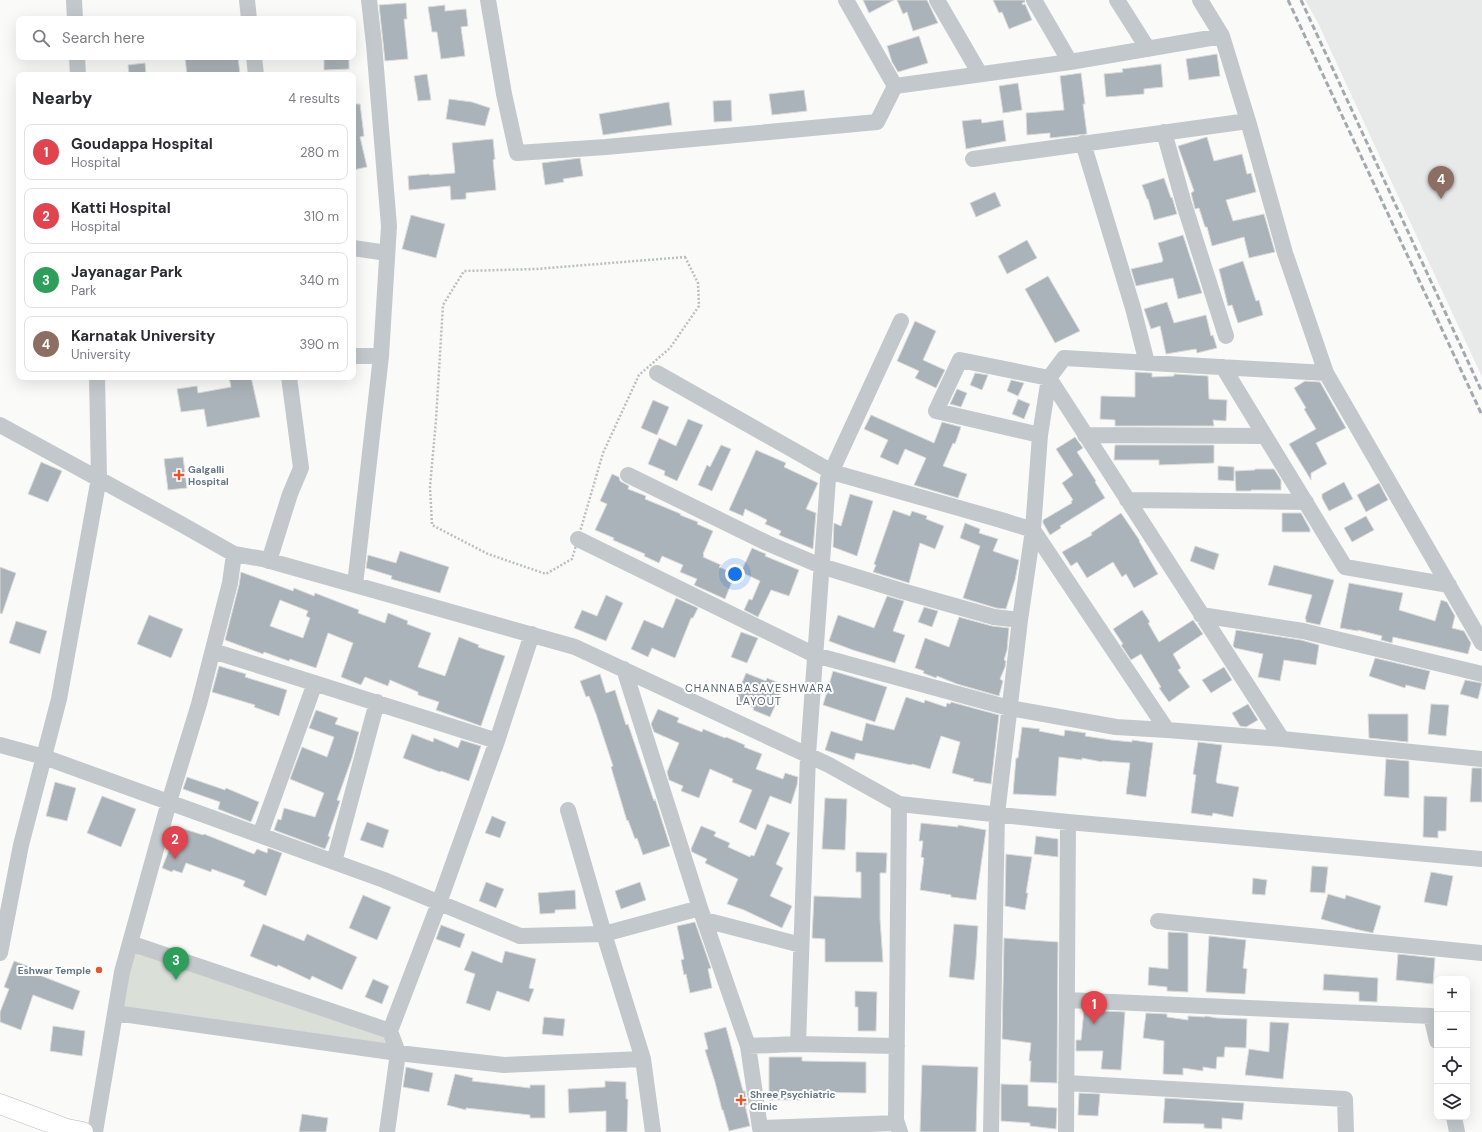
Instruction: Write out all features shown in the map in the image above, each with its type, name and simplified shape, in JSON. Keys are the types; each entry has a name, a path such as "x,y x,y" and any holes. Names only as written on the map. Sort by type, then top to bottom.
{"main road":[{"path":"0,1104 67,1129 83,1132"}],"street":[{"path":"74,0 75,16"},
{"path":"246,0 249,16"},
{"path":"355,585 381,356 389,226 369,0"},
{"path":"488,0 504,94 517,153 606,147 877,122 895,86"},
{"path":"846,0 895,86"},
{"path":"937,0 980,74"},
{"path":"1034,0 1070,62"},
{"path":"1117,0 1148,49"},
{"path":"1200,0 1222,36 1248,121 1285,253 1326,373 1482,643"},
{"path":"895,86 1070,62 1222,36"},
{"path":"77,60 78,72"},
{"path":"254,60 256,72"},
{"path":"973,159 1248,121"},
{"path":"1164,132 1184,204 1226,336"},
{"path":"1083,144 1133,308 1147,363"},
{"path":"356,248 387,253"},
{"path":"798,1044 808,755 828,479 901,321"},
{"path":"356,356 381,356"},
{"path":"991,1132 997,814 1020,620 1033,530 1040,435 1049,378 1064,358 1326,373"},
{"path":"1040,435 936,411 960,360 1049,378 1282,739"},
{"path":"1223,367 1345,567 1449,585"},
{"path":"657,373 832,472 1033,530 1167,730"},
{"path":"0,951 21,845 59,699 99,478 97,380"},
{"path":"269,561 290,494 301,468 289,380"},
{"path":"0,425 99,478 234,554 269,561 575,647 829,765 899,804 1068,822 1482,859"},
{"path":"1085,435 1265,436"},
{"path":"628,475 767,542 821,566 994,617 1020,620"},
{"path":"1127,500 1306,502"},
{"path":"578,539 815,655 1010,708 1116,727 1282,739 1482,759"},
{"path":"95,1132 122,972 169,802 199,704 230,583 234,554"},
{"path":"1201,615 1303,631 1482,674"},
{"path":"386,1132 398,1053 390,1031 497,741 532,634"},
{"path":"213,651 497,741"},
{"path":"624,669 702,914 748,1046 760,1128 898,1127 897,1046 899,804"},
{"path":"260,835 315,683"},
{"path":"334,862 377,702"},
{"path":"0,745 44,757 384,880 520,936 604,934 702,914 801,945"},
{"path":"568,810 604,934 643,1059 653,1132"},
{"path":"1066,1132 1068,822"},
{"path":"1158,921 1482,953"},
{"path":"130,943 390,1031"},
{"path":"1067,1000 1431,1016 1434,1028"},
{"path":"115,1013 398,1053 504,1065 643,1059"},
{"path":"748,1046 798,1044 897,1046"},
{"path":"1066,1083 1345,1099 1346,1132"},
{"path":"1455,1120 1457,1132"}],"path":[{"path":"685,257 698,283 699,306 670,348 639,375 603,454 578,539 572,559 546,574 488,554 432,525 430,487 436,420 443,305 464,270 536,269 685,257"}],"shaded area":[{"path":"1305,0 1482,0 1482,377 1317,21"},
{"path":"133,949 386,1033 391,1050 119,1010"}],"building":[{"path":"863,0 894,0 869,13"},
{"path":"897,0 927,0 938,23 913,31 907,12 903,14"},
{"path":"993,0 1025,0 1025,2 1022,3 1023,5 1025,4 1032,20 1009,29 1002,12 999,13"},
{"path":"406,3 407,19 404,19 408,59 385,61 379,5"},
{"path":"445,5 445,11 466,9 468,26 461,27 465,56 441,59 437,32 432,32 428,7"},
{"path":"919,36 928,63 898,72 892,62 887,46"},
{"path":"1217,54 1220,76 1189,80 1186,59"},
{"path":"185,60 238,60 240,72 187,72"},
{"path":"324,60 349,60 349,69 324,70"},
{"path":"145,63 146,72 129,72 128,65"},
{"path":"1161,64 1163,87 1144,89 1144,94 1106,97 1104,74 1123,72 1122,69"},
{"path":"1081,73 1087,134 1050,138 1050,133 1027,135 1026,113 1064,110 1060,76"},
{"path":"427,74 431,100 418,101 414,76"},
{"path":"1018,83 1022,110 1003,113 999,86"},
{"path":"804,90 807,111 772,115 769,94"},
{"path":"449,99 472,102 490,108 485,126 446,119"},
{"path":"731,100 732,121 714,122 713,101"},
{"path":"669,102 672,125 603,135 599,114"},
{"path":"356,104 360,104 364,136 360,137 367,167 356,169"},
{"path":"981,119 982,123 1003,120 1006,141 966,149 962,121"},
{"path":"1207,137 1214,161 1242,154 1247,174 1251,173 1256,192 1226,200 1233,221 1264,214 1275,252 1249,258 1244,237 1212,246 1207,227 1205,227 1199,208 1195,209 1191,193 1194,191 1178,146"},
{"path":"493,139 495,159 493,160 496,190 466,193 466,199 451,200 450,186 409,190 408,176 455,173 452,143"},
{"path":"580,158 583,176 563,179 564,182 545,185 542,163"},
{"path":"1164,178 1177,214 1154,220 1142,185"},
{"path":"995,192 1001,206 976,217 970,203"},
{"path":"411,215 445,224 436,258 402,249"},
{"path":"1183,235 1202,293 1178,299 1173,278 1136,286 1131,269 1162,262 1163,260 1158,243"},
{"path":"1027,240 1037,258 1007,274 998,256"},
{"path":"1243,261 1256,301 1259,300 1263,315 1238,323 1232,305 1228,306 1219,269"},
{"path":"1048,276 1080,331 1055,343 1025,289"},
{"path":"1167,302 1174,323 1206,315 1211,336 1213,335 1217,348 1197,353 1196,349 1166,354 1160,326 1151,329 1144,309"},
{"path":"915,321 936,331 923,360 945,370 936,388 915,378 919,371 897,361"},
{"path":"1135,372 1152,373 1152,377 1174,376 1174,374 1208,376 1209,399 1227,400 1226,421 1213,420 1214,426 1115,426 1115,420 1100,419 1101,396 1135,397"},
{"path":"975,373 988,375 982,390 970,385"},
{"path":"230,380 252,380 260,417 207,427 204,409 181,412 177,389 197,386 198,393 231,387"},
{"path":"1011,380 1024,383 1018,396 1007,391"},
{"path":"1305,381 1320,382 1346,428 1316,443 1327,464 1311,473 1311,480 1289,444 1316,429 1294,388"},
{"path":"957,389 967,393 961,407 950,404"},
{"path":"1018,399 1030,404 1024,419 1012,414"},
{"path":"653,400 669,407 657,435 641,428"},
{"path":"871,415 934,443 942,422 961,427 955,444 953,443 943,466 967,474 958,498 914,485 926,458 905,449 898,465 880,457 888,440 864,429"},
{"path":"688,419 703,425 677,481 664,475 665,471 648,464 659,438 676,446"},
{"path":"1075,437 1083,448 1077,452 1105,498 1060,526 1061,528 1050,535 1043,523 1043,520 1072,503 1071,501 1073,500 1062,483 1073,475 1056,449"},
{"path":"721,445 731,449 712,491 698,485 707,465 710,467"},
{"path":"1115,445 1214,445 1214,463 1159,465 1159,460 1114,460"},
{"path":"756,450 786,463 784,467 818,483 806,509 816,513 813,549 779,535 781,531 765,524 767,520 745,509 743,516 729,510"},
{"path":"183,457 187,488 168,490 164,459"},
{"path":"41,462 62,471 48,502 28,494"},
{"path":"1218,466 1234,467 1234,481 1218,480"},
{"path":"1274,469 1281,480 1281,490 1236,491 1235,471"},
{"path":"612,474 619,477 620,481 629,486 628,489 646,496 645,499 698,522 697,524 713,531 703,557 721,565 719,567 735,574 725,599 694,585 697,579 680,572 683,565 662,556 659,563 644,556 645,554 613,540 614,538 595,530 607,504 600,501"},
{"path":"1344,482 1353,499 1329,511 1322,498 1322,494"},
{"path":"1379,483 1388,500 1366,512 1357,495"},
{"path":"850,494 873,501 857,556 833,547 834,523 841,526"},
{"path":"893,510 910,516 912,511 927,516 926,519 944,526 935,549 920,543 909,583 873,572 876,565 874,564"},
{"path":"1121,513 1140,541 1158,574 1134,588 1126,574 1122,577 1113,562 1087,578 1077,562 1071,566 1062,552 1092,535 1091,533"},
{"path":"1282,513 1301,513 1310,529 1310,532 1282,532"},
{"path":"1366,516 1374,530 1352,542 1344,528"},
{"path":"965,523 980,529 979,533 998,539 993,551 1019,560 1015,580 1006,609 996,608 963,598 980,546 960,538"},
{"path":"1195,546 1219,554 1214,570 1190,561"},
{"path":"752,548 766,554 765,556 799,570 789,596 771,590 758,617 744,610 749,599 752,600 760,581 741,572"},
{"path":"400,551 449,567 440,593 391,579 392,576 366,568 368,555 396,563"},
{"path":"1274,565 1334,580 1320,625 1306,622 1305,619 1312,595 1268,585"},
{"path":"0,567 16,573 2,614 0,613"},
{"path":"241,572 293,591 294,588 314,596 315,593 359,610 358,613 385,623 388,613 408,621 407,624 431,633 418,667 445,676 459,637 479,645 478,647 505,656 481,726 436,710 439,702 418,695 418,692 390,680 388,686 365,677 361,685 341,677 353,643 328,633 316,668 290,659 289,661 264,652 263,654 225,640","holes":["280,600 308,611 306,616 310,618 303,638 270,626"]},
{"path":"1349,583 1403,593 1399,610 1435,621 1441,600 1447,602 1455,616 1452,628 1464,631 1471,643 1468,654 1393,637 1392,643 1381,640 1382,636 1358,630 1340,628"},
{"path":"606,595 623,603 606,641 574,628 582,610 597,616"},
{"path":"887,596 904,601 893,631 905,635 895,663 829,641 838,615 874,628"},
{"path":"676,598 698,608 693,618 691,618 675,658 652,648 648,657 631,649 644,620 663,628"},
{"path":"924,607 938,611 932,627 918,622"},
{"path":"1142,610 1150,622 1148,623 1159,642 1193,620 1203,634 1173,654 1181,668 1178,670 1190,687 1169,702 1159,688 1161,687 1141,654 1131,660 1113,629"},
{"path":"149,615 183,629 171,658 137,644"},
{"path":"959,617 992,626 1009,628 1007,650 1004,660 1006,661 1000,679 1003,681 999,696 957,684 937,676 936,678 915,668 925,638 949,647"},
{"path":"16,621 47,631 40,654 9,643"},
{"path":"1236,630 1301,640 1319,645 1316,665 1284,660 1280,681 1258,677 1263,654 1235,648 1233,646"},
{"path":"741,632 758,638 747,663 731,657"},
{"path":"1375,658 1430,671 1425,690 1406,685 1405,688 1369,676"},
{"path":"219,666 246,674 245,677 287,690 279,716 254,707 255,705 212,692"},
{"path":"1224,667 1232,680 1211,693 1202,680"},
{"path":"833,671 887,687 875,722 823,705"},
{"path":"746,673 766,681 767,678 784,685 770,717 735,700"},
{"path":"600,674 606,693 615,690 626,725 628,724 654,801 655,799 670,846 643,855 637,838 635,839 628,820 627,821 611,767 613,766 596,714 589,696 586,697 580,681"},
{"path":"1465,680 1482,683 1478,699 1460,694"},
{"path":"906,697 924,703 925,700 946,707 947,703 950,704 951,702 999,715 991,784 973,781 974,779 952,773 960,742 941,736 930,769 856,753 854,760 825,750 831,731 862,741 866,723 894,730"},
{"path":"1248,704 1258,720 1246,727 1240,726 1232,713"},
{"path":"1431,704 1449,705 1446,736 1428,734"},
{"path":"658,709 679,718 677,722 702,732 703,729 725,738 726,737 745,745 744,747 762,754 756,769 783,779 785,773 798,777 791,804 770,796 756,830 739,822 752,790 732,782 733,779 710,769 699,798 681,791 683,786 669,780 667,772 679,743 654,732 651,724"},
{"path":"316,710 338,718 335,724 359,732 352,758 337,800 340,801 325,849 274,830 278,819 281,820 284,808 315,817 324,793 290,779 302,747 327,757 334,737 309,728"},
{"path":"1368,714 1408,714 1408,742 1369,738"},
{"path":"1022,727 1040,729 1039,731 1064,736 1065,730 1086,733 1085,736 1111,740 1132,742 1132,740 1153,743 1146,797 1126,794 1130,763 1102,762 1082,758 1082,760 1059,757 1056,796 1013,794 1016,758 1018,758"},
{"path":"412,734 433,742 434,738 458,748 461,740 481,746 469,781 403,758"},
{"path":"1198,742 1222,745 1216,781 1217,783 1239,787 1233,817 1213,813 1212,816 1191,813 1196,775 1193,774"},
{"path":"1386,759 1409,761 1409,798 1384,796"},
{"path":"1472,768 1482,768 1482,802 1470,802"},
{"path":"187,777 225,790 226,788 259,802 251,822 218,809 220,802 183,789"},
{"path":"55,782 76,788 67,821 46,816"},
{"path":"102,796 136,809 121,847 87,833"},
{"path":"1424,796 1447,797 1446,831 1438,831 1438,838 1423,837"},
{"path":"825,798 847,799 845,850 822,849"},
{"path":"492,816 506,822 500,838 485,833"},
{"path":"367,822 389,830 383,848 360,840"},
{"path":"921,823 958,827 958,825 986,830 976,900 951,897 951,895 920,890 924,858 921,857 923,841 919,841"},
{"path":"767,824 790,833 776,864 783,868 770,896 792,906 782,928 744,910 727,904 738,879 705,863 707,859 692,852 691,849 701,826 716,832 714,836 730,843 728,847 750,857 751,855 754,856"},
{"path":"178,827 203,835 204,834 254,854 257,849 267,853 268,848 282,853 266,896 243,886 245,881 212,869 211,872 186,863 182,873 173,870 172,872 162,868"},
{"path":"1036,836 1058,839 1058,857 1034,854"},
{"path":"856,852 887,853 886,873 880,873 880,919 883,962 825,962 825,939 812,938 814,896 861,898 861,872 856,872"},
{"path":"1006,854 1032,857 1026,893 1028,893 1025,910 1005,906"},
{"path":"1312,866 1328,867 1325,893 1310,892"},
{"path":"1431,872 1453,876 1447,906 1424,902"},
{"path":"1253,878 1267,880 1265,895 1252,894"},
{"path":"486,882 504,889 496,908 479,901"},
{"path":"640,882 646,900 621,909 615,891"},
{"path":"575,890 576,909 555,910 555,913 540,914 538,893"},
{"path":"1328,894 1345,899 1346,895 1381,906 1373,933 1321,919"},
{"path":"363,895 391,907 377,940 349,928"},
{"path":"695,922 711,968 708,969 712,988 690,993 681,960 684,959 677,926"},
{"path":"263,924 304,941 307,934 357,957 342,990 312,976 310,980 278,965 277,967 250,956"},
{"path":"954,924 978,926 974,980 949,977"},
{"path":"441,925 465,934 460,948 436,939"},
{"path":"1168,932 1188,933 1188,992 1167,991 1167,987 1148,985 1149,967 1168,969"},
{"path":"1209,936 1246,940 1243,968 1247,969 1245,994 1206,992"},
{"path":"1004,938 1058,942 1057,1083 1030,1082 1031,1061 1029,1061 1031,1043 1002,1039"},
{"path":"472,951 502,963 505,951 536,959 529,988 534,989 529,1002 497,991 490,1011 466,1003 475,974 464,970"},
{"path":"1398,954 1435,958 1433,984 1396,980"},
{"path":"14,961 41,971 39,975 80,991 73,1010 33,995 21,1030 0,1022 0,1012 9,989 4,987"},
{"path":"1324,974 1378,978 1377,1002 1359,1001 1359,992 1323,990"},
{"path":"373,979 389,986 382,1004 365,997"},
{"path":"855,991 877,992 876,1031 858,1031 858,1007 855,1007"},
{"path":"1084,1010 1125,1012 1121,1070 1101,1069 1103,1051 1076,1051 1076,1040 1081,1040"},
{"path":"1146,1013 1167,1014 1167,1017 1188,1020 1188,1016 1247,1019 1246,1048 1225,1047 1224,1057 1217,1057 1216,1069 1203,1067 1203,1071 1183,1068 1183,1075 1163,1074 1164,1041 1143,1038"},
{"path":"544,1017 565,1019 563,1036 542,1034"},
{"path":"1270,1022 1289,1023 1283,1079 1245,1075 1249,1049 1269,1052"},
{"path":"53,1026 85,1031 82,1056 50,1051"},
{"path":"726,1027 743,1091 745,1091 747,1105 745,1105 750,1126 729,1131 705,1050 708,1049 704,1033"},
{"path":"769,1057 802,1057 802,1061 866,1062 866,1093 801,1092 801,1100 769,1100"},
{"path":"922,1065 978,1067 976,1132 920,1132"},
{"path":"406,1067 433,1073 429,1092 403,1087"},
{"path":"455,1074 473,1078 472,1081 530,1088 530,1085 545,1085 545,1118 530,1118 530,1115 466,1108 466,1110 447,1105"},
{"path":"605,1081 626,1082 626,1099 628,1099 627,1132 606,1132 606,1111 569,1113 568,1089 605,1087"},
{"path":"1001,1084 1028,1085 1028,1106 1057,1108 1056,1129 1030,1126 1030,1123 1001,1121"},
{"path":"1079,1093 1100,1094 1098,1116 1078,1115"},
{"path":"1165,1098 1244,1103 1242,1120 1222,1118 1222,1129 1204,1128 1204,1124 1163,1123"},
{"path":"302,1114 328,1118 326,1132 299,1132"}],"railway":[{"path":"1288,0 1482,415"},
{"path":"1301,0 1482,392"}],"place":[{"name":"Karnatak University","path":"1441,199"},
{"name":"Galgalli Hospital","path":"179,475"},
{"name":"Katti Hospital","path":"175,859"},
{"name":"Eshwar Temple","path":"99,970"},
{"name":"Jayanagar Park","path":"176,980"},
{"name":"Goudappa Hospital","path":"1094,1024"},
{"name":"Shree Psychiatric Clinic","path":"741,1100"}],"district":[{"name":"CHANNABASAVESHWARA LAYOUT","path":"759,694"}]}
